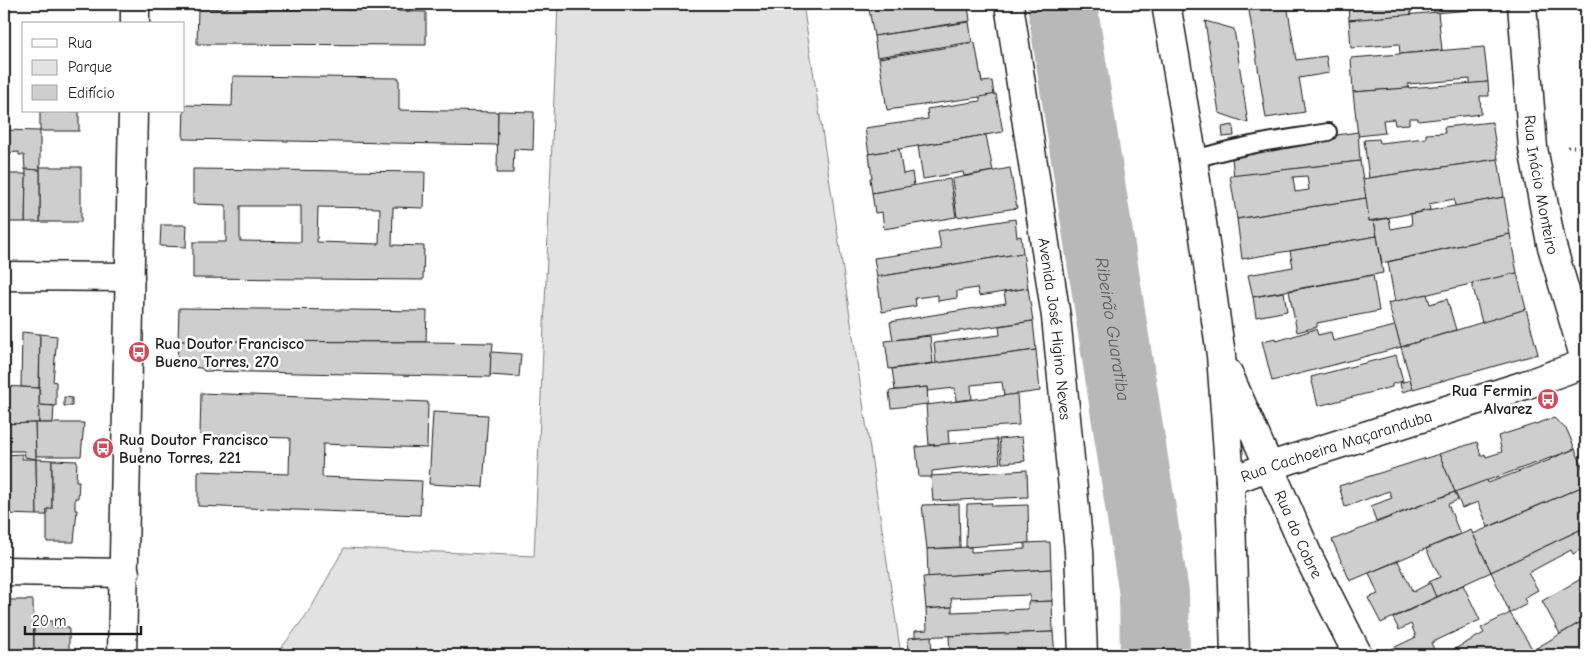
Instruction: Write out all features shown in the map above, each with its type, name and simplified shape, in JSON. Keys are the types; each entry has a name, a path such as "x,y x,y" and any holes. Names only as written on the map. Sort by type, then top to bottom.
{"street":[{"path":"135,4 135,22"},
{"name":"Avenida José Higino Neves","path":"1009,4 1056,317 1079,550 1083,655"},
{"path":"1166,4 1192,160 1221,355 1230,481 1235,655"},
{"name":"Rua Inácio Monteiro","path":"1522,4 1533,148 1552,243 1586,363"},
{"path":"122,655 133,112"},
{"path":"4,276 130,278"},
{"name":"Rua do Cobre","path":"1221,355 1308,558 1358,655"},
{"name":"Rua Cachoeira Maçaranduba","path":"1230,481 1270,466 1525,385 1586,363"},
{"path":"4,571 124,573"}],"lane":[{"path":"1192,160 1240,146 1328,132"}],"green space":[{"path":"558,4 803,4 901,655 276,655 310,610 344,548 534,556"}],"building":[{"path":"163,4 187,4 187,10 163,10"},
{"path":"227,4 243,4 243,8 304,9 304,4 319,4 319,9 382,11 382,4 398,4 398,11 426,12 426,45 197,44 198,8 227,9"},
{"path":"868,4 968,4 970,21 874,36"},
{"path":"1248,4 1287,4 1296,60 1326,56 1329,73 1299,78 1305,112 1266,118"},
{"path":"1348,4 1410,4 1411,15 1349,20"},
{"path":"1434,4 1484,4 1484,9 1434,13"},
{"path":"1438,12 1442,50 1400,54 1399,44 1351,48 1349,20"},
{"path":"1205,21 1234,29 1248,123 1219,113"},
{"path":"969,22 972,42 877,57 874,36"},
{"path":"975,43 982,82 992,81 994,95 887,110 879,58"},
{"path":"1484,47 1488,82 1470,84 1470,79 1408,84 1409,88 1353,92 1351,58"},
{"path":"233,76 399,78 399,110 498,112 498,145 183,139 185,105 232,106"},
{"path":"1488,82 1489,96 1480,96 1481,114 1418,121 1418,118 1409,118 1409,124 1395,125 1394,119 1383,120 1385,133 1358,136 1353,92"},
{"path":"996,94 1003,132 869,154 865,128 928,119 927,109 980,101 980,97"},
{"path":"498,111 534,112 533,150 514,149 513,173 497,173"},
{"path":"40,112 79,112 79,131 40,131"},
{"path":"1492,122 1498,159 1369,178 1364,140 1379,139 1380,143 1426,138 1426,134 1445,133 1444,127"},
{"path":"1233,125 1234,136 1223,137 1222,127"},
{"path":"4,130 40,131 40,170 25,170 24,155 19,155 19,152 4,153"},
{"path":"1358,132 1360,161 1234,176 1231,150"},
{"path":"986,135 993,171 964,176 963,172 923,179 918,146"},
{"path":"899,149 903,174 912,172 914,186 872,193 869,154"},
{"path":"1498,159 1504,197 1455,206 1454,199 1429,204 1430,210 1369,221 1362,179"},
{"path":"1360,161 1366,198 1237,219 1230,176","holes":["1307,176 1309,190 1295,192 1293,177"]},
{"path":"40,167 81,167 81,222 40,222"},
{"path":"1010,168 1017,208 957,217 952,179"},
{"path":"26,169 40,170 40,222 25,222"},
{"path":"193,169 425,172 424,208 393,207 392,245 424,246 423,280 193,278 193,242 226,242 226,205 193,204","holes":["240,206 301,206 301,242 240,241","318,207 380,208 379,244 317,242"]},
{"path":"6,174 26,174 25,222 4,222"},
{"path":"950,179 956,217 884,229 882,212 875,213 872,193"},
{"path":"1504,197 1510,234 1382,263 1374,221 1389,218 1391,229 1412,225 1411,214"},
{"path":"1366,198 1369,221 1374,221 1377,236 1242,259 1237,219"},
{"path":"1015,219 1017,237 1021,236 1023,253 877,277 874,258 941,249 938,231"},
{"path":"161,225 187,225 186,247 160,246"},
{"path":"1510,234 1517,273 1395,302 1388,262"},
{"path":"1377,236 1383,273 1253,297 1248,275 1293,267 1290,251"},
{"path":"1023,253 1028,288 979,296 977,288 957,291 957,298 938,301 938,295 915,298 916,306 882,312 877,277"},
{"path":"1517,273 1526,309 1482,323 1472,283"},
{"path":"1373,275 1379,311 1317,323 1317,327 1297,332 1289,291"},
{"path":"1028,288 1033,321 893,340 890,322 1006,303 1004,292"},
{"path":"1284,292 1287,311 1256,317 1253,297"},
{"path":"1427,294 1430,304 1447,299 1456,330 1401,347 1388,303"},
{"path":"179,308 427,311 426,342 178,341"},
{"path":"1526,309 1538,354 1413,389 1401,347"},
{"path":"1033,321 1036,350 936,363 934,343 1000,335 999,326"},
{"path":"1395,326 1401,347 1272,381 1262,341 1276,338 1277,341 1316,329 1318,335 1331,332 1333,341"},
{"path":"22,332 40,334 39,388 21,387"},
{"path":"40,334 57,336 53,381 56,382 56,406 39,405"},
{"path":"930,336 933,363 889,369 885,341"},
{"path":"178,341 493,343 490,377 204,371 201,368 177,366"},
{"path":"1036,350 1040,391 1004,396 1002,382 971,385 972,399 956,401 955,388 927,391 927,387 895,390 892,369"},
{"path":"491,352 521,354 519,377 490,375"},
{"path":"1396,355 1403,381 1392,384 1392,387 1318,406 1311,377"},
{"path":"1410,380 1413,389 1402,392 1400,383"},
{"path":"4,386 39,388 39,423 4,424"},
{"path":"927,387 928,404 891,408 889,391"},
{"path":"201,393 428,402 427,448 323,444 322,477 422,481 420,515 198,506 198,471 289,474 290,438 200,435"},
{"path":"1017,394 1019,425 948,430 949,444 929,445 926,405"},
{"path":"64,397 72,398 72,406 64,406"},
{"path":"39,405 54,406 53,423 39,423"},
{"path":"433,412 488,415 483,487 429,484"},
{"path":"1554,418 1567,430 1575,449 1455,492 1439,454 1477,442 1481,456 1485,454 1486,457 1502,452 1498,436"},
{"path":"35,423 84,423 81,456 36,456"},
{"path":"35,423 36,459 25,457 24,451 4,451 4,424"},
{"path":"1022,437 1025,461 1002,463 999,439"},
{"path":"997,439 1000,463 932,471 932,477 919,477 916,447"},
{"path":"1575,449 1586,475 1586,485 1488,527 1478,502 1462,508 1455,492 1487,480 1488,483"},
{"path":"22,454 22,459 36,459 37,515 5,514 5,455"},
{"path":"1439,454 1455,492 1376,522 1371,506 1392,498 1389,491 1345,507 1339,486"},
{"path":"36,459 52,460 52,509 47,509 47,515 37,515"},
{"path":"52,460 77,461 76,481 79,481 78,498 75,498 75,510 77,510 74,542 47,542 47,509 52,509"},
{"path":"1027,470 1028,497 933,501 931,476"},
{"path":"1586,485 1586,527 1491,572 1473,534"},
{"path":"1455,492 1458,500 1448,504 1460,534 1350,581 1332,540"},
{"path":"992,503 992,506 1028,505 1029,543 966,547 967,504"},
{"path":"959,504 960,547 927,549 922,505"},
{"path":"1586,527 1586,547 1573,554 1571,550 1528,573 1538,590 1524,598 1527,604 1510,613 1491,572"},
{"path":"1471,530 1491,572 1436,597 1429,582 1440,577 1426,549"},
{"path":"1050,542 1051,569 928,577 927,549 971,547 971,552 1025,549 1025,543"},
{"path":"1398,561 1413,592 1430,583 1436,597 1381,623 1368,598 1378,594 1369,573"},
{"path":"1051,569 1052,601 1030,602 1030,595 951,598 952,607 926,609 923,577"},
{"path":"1586,576 1586,619 1560,634 1542,601"},
{"path":"1463,585 1480,620 1431,643 1435,651 1426,655 1385,655 1384,653 1387,651 1416,637 1411,624 1399,630 1393,618"},
{"path":"4,600 33,600 34,655 4,655"},
{"path":"1052,601 1053,632 915,637 915,631 927,630 926,609 952,607 952,612 1028,609 1028,602"},
{"path":"1510,613 1533,650 1524,655 1451,655 1449,652 1484,633 1481,628"},
{"path":"1586,619 1586,655 1537,655 1533,650"},
{"path":"34,621 52,621 52,627 69,627 69,655 34,655"},
{"path":"1053,632 1055,655 950,655 949,636"},
{"path":"931,636 932,655 909,655 908,638"}],"waterway":[{"name":"Ribeirão Guaratiba","path":"1062,4 1154,594 1155,655"}],"place":[{"name":"Rua Doutor Francisco Bueno Torres, 270","path":"139,352"},
{"name":"Rua Fermin Alvarez","path":"1548,399"},
{"name":"Rua Doutor Francisco Bueno Torres, 221","path":"103,448"}]}
